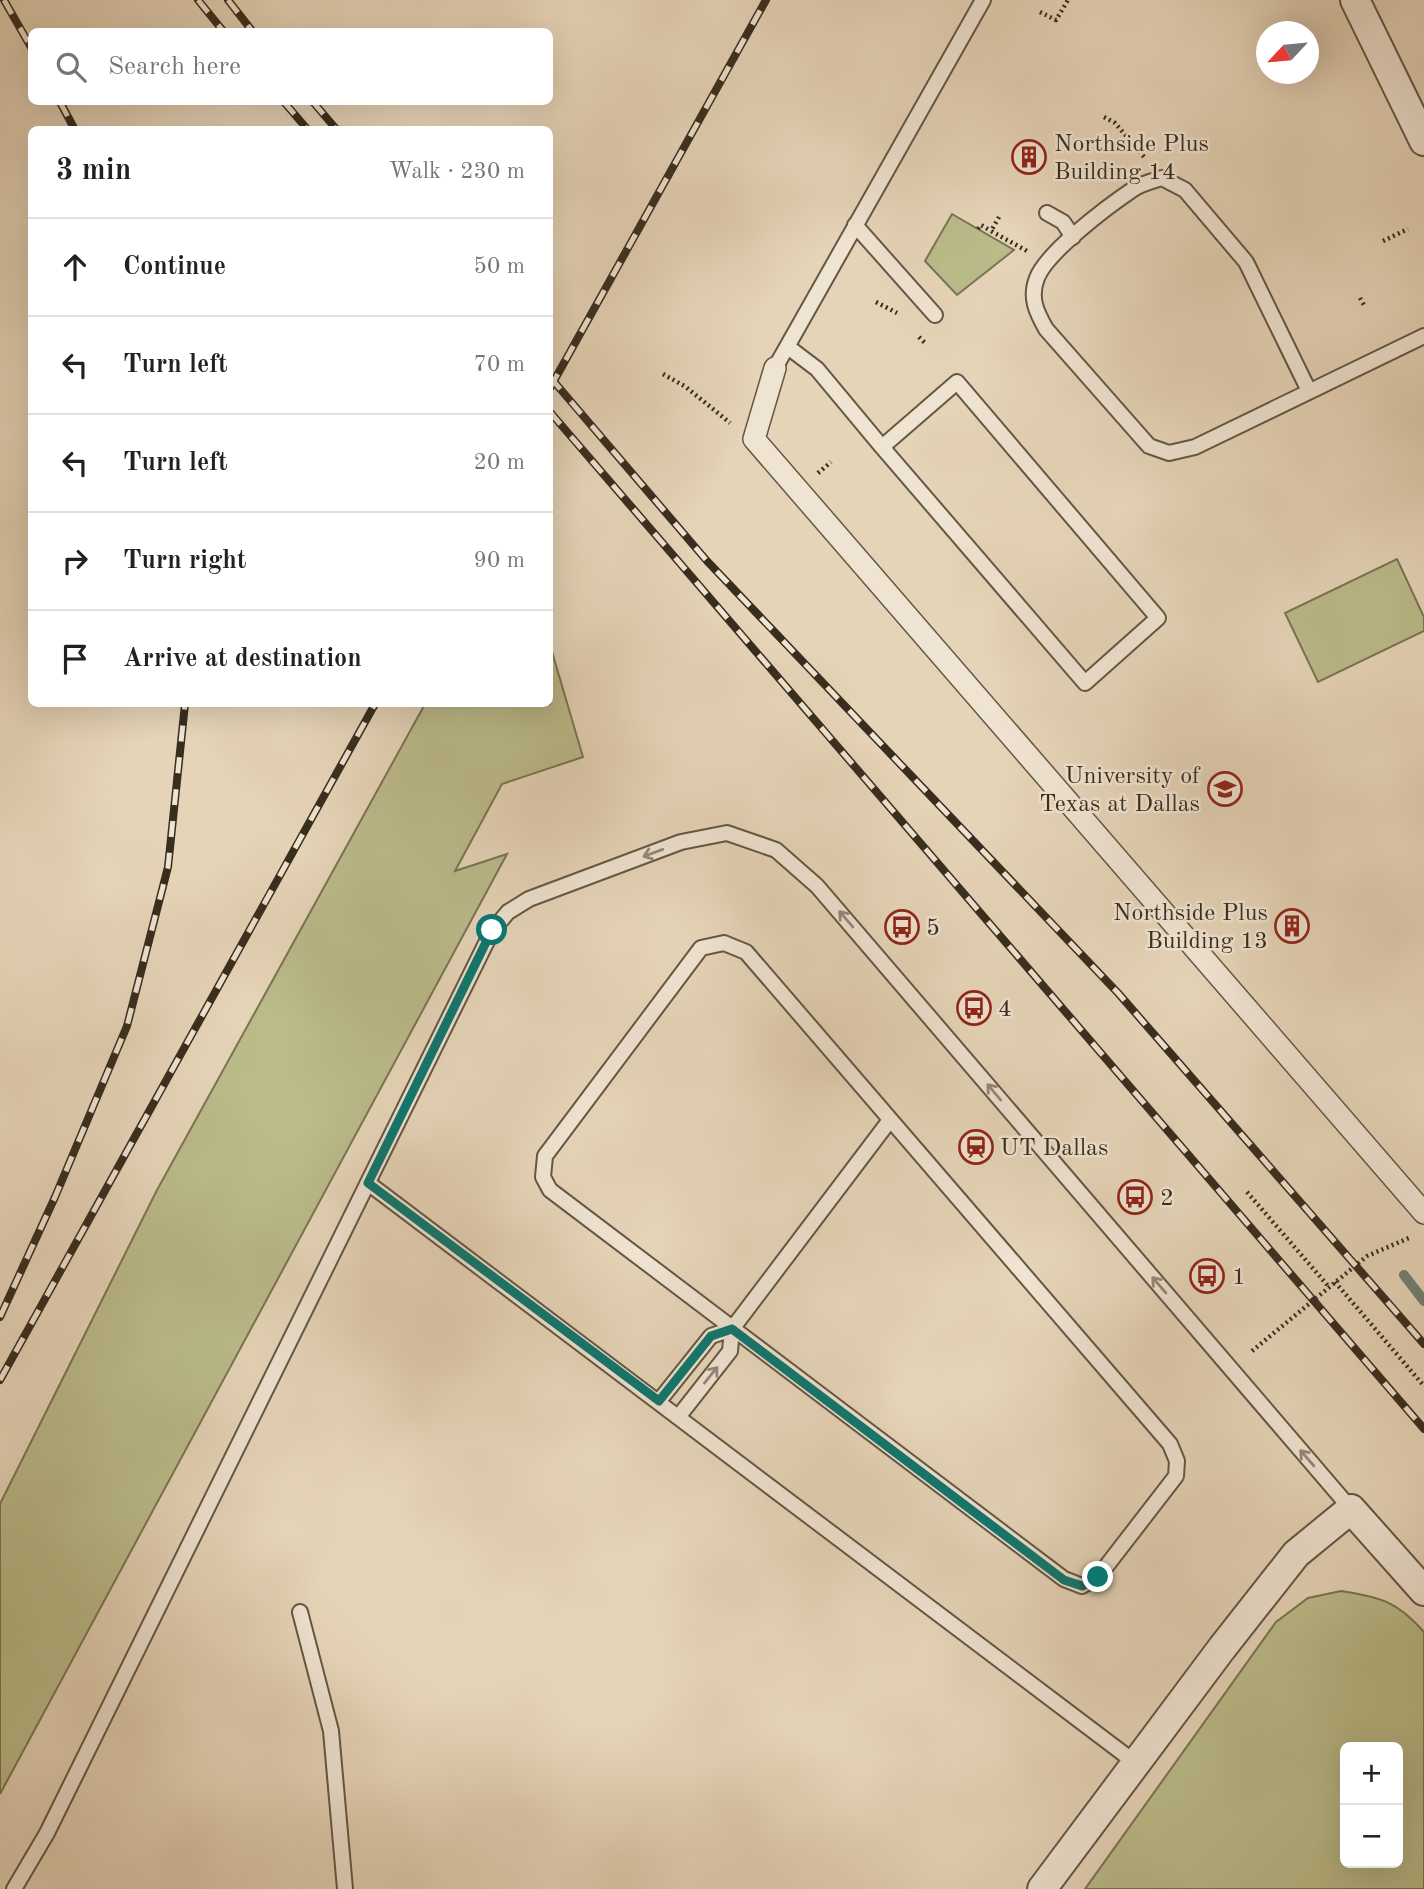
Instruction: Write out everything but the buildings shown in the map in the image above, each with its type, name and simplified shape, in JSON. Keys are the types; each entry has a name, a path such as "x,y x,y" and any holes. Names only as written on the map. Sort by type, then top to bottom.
{"street":[{"path":"1355,0 1424,141"},
{"path":"775,368 754,439 1424,1213"},
{"path":"1042,1889 1222,1648 1296,1554 1351,1509 1424,1591"}],"lane":[{"path":"775,368 982,0"},
{"path":"1309,391 1246,262 1185,190 1162,178 1134,188 1073,237 1047,259 1036,280 1033,307 1046,330 1149,446 1169,453 1195,447 1424,336"},
{"path":"1047,213 1063,222 1073,237"},
{"path":"855,225 935,315"},
{"path":"788,347 817,369 882,447 1085,683 1158,618 957,382 882,447"},
{"path":"14,1889 47,1833 492,930 508,912 529,899 681,842 727,833 776,850 817,886 1351,1509"},
{"path":"724,943 746,952 1170,1444 1177,1461 1176,1476 1098,1577 1082,1586 1064,1580 732,1329 550,1190 543,1177 545,1156 701,948 724,943"},
{"path":"678,1416 730,1351 732,1329 890,1120"},
{"path":"368,1183 1137,1764"},
{"path":"659,1401 711,1336 732,1329"},
{"path":"300,1612 331,1731 345,1889"}],"path":[{"path":"1040,12 1056,20 1068,0"},
{"path":"1104,117 1115,123 1162,178"},
{"path":"991,231 999,217"},
{"path":"978,229 981,225 1021,249 1047,259"},
{"path":"1383,241 1408,229"},
{"path":"1360,298 1364,305"},
{"path":"663,374 686,387 723,419 754,439"},
{"path":"818,473 831,462"},
{"path":"1247,1192 1329,1287"},
{"path":"1252,1351 1367,1256 1413,1236"},
{"path":"1335,1282 1424,1385"}],"green space":[{"path":"952,214 1014,250 957,295 925,261"},
{"path":"1397,559 1424,617 1424,631 1318,682 1285,613"},
{"path":"553,655 583,757 502,784 455,871 507,854 0,1794 0,1504 157,1190 423,707 553,707"},
{"path":"1341,1591 1387,1602 1405,1613 1424,1632 1424,1889 1085,1889 1276,1622 1308,1598"}],"waterway":[{"path":"1404,1275 1424,1301"}],"railway":[{"path":"4,0 28,42"},
{"path":"198,0 221,28"},
{"path":"228,0 250,28"},
{"path":"553,383 766,0"},
{"path":"62,105 73,126"},
{"path":"287,105 305,126"},
{"path":"316,105 334,126"},
{"path":"553,381 707,561 1118,993 1424,1344"},
{"path":"553,415 1424,1429"},
{"path":"0,1317 55,1197 127,1026 168,867 185,707"},
{"path":"0,1380 373,707"}],"place":[{"name":"Northside Plus Building 14","path":"1029,157"},
{"name":"University of Texas at Dallas","path":"1225,789"},
{"name":"Northside Plus Building 13","path":"1292,926"},
{"name":"5","path":"902,927"},
{"name":"4","path":"974,1008"},
{"name":"UT Dallas","path":"976,1147"},
{"name":"2","path":"1135,1197"},
{"name":"1","path":"1207,1276"}],"route":[{"path":"492,930 368,1183 659,1401 711,1336 732,1329 1064,1580 1082,1586 1098,1577"}]}
